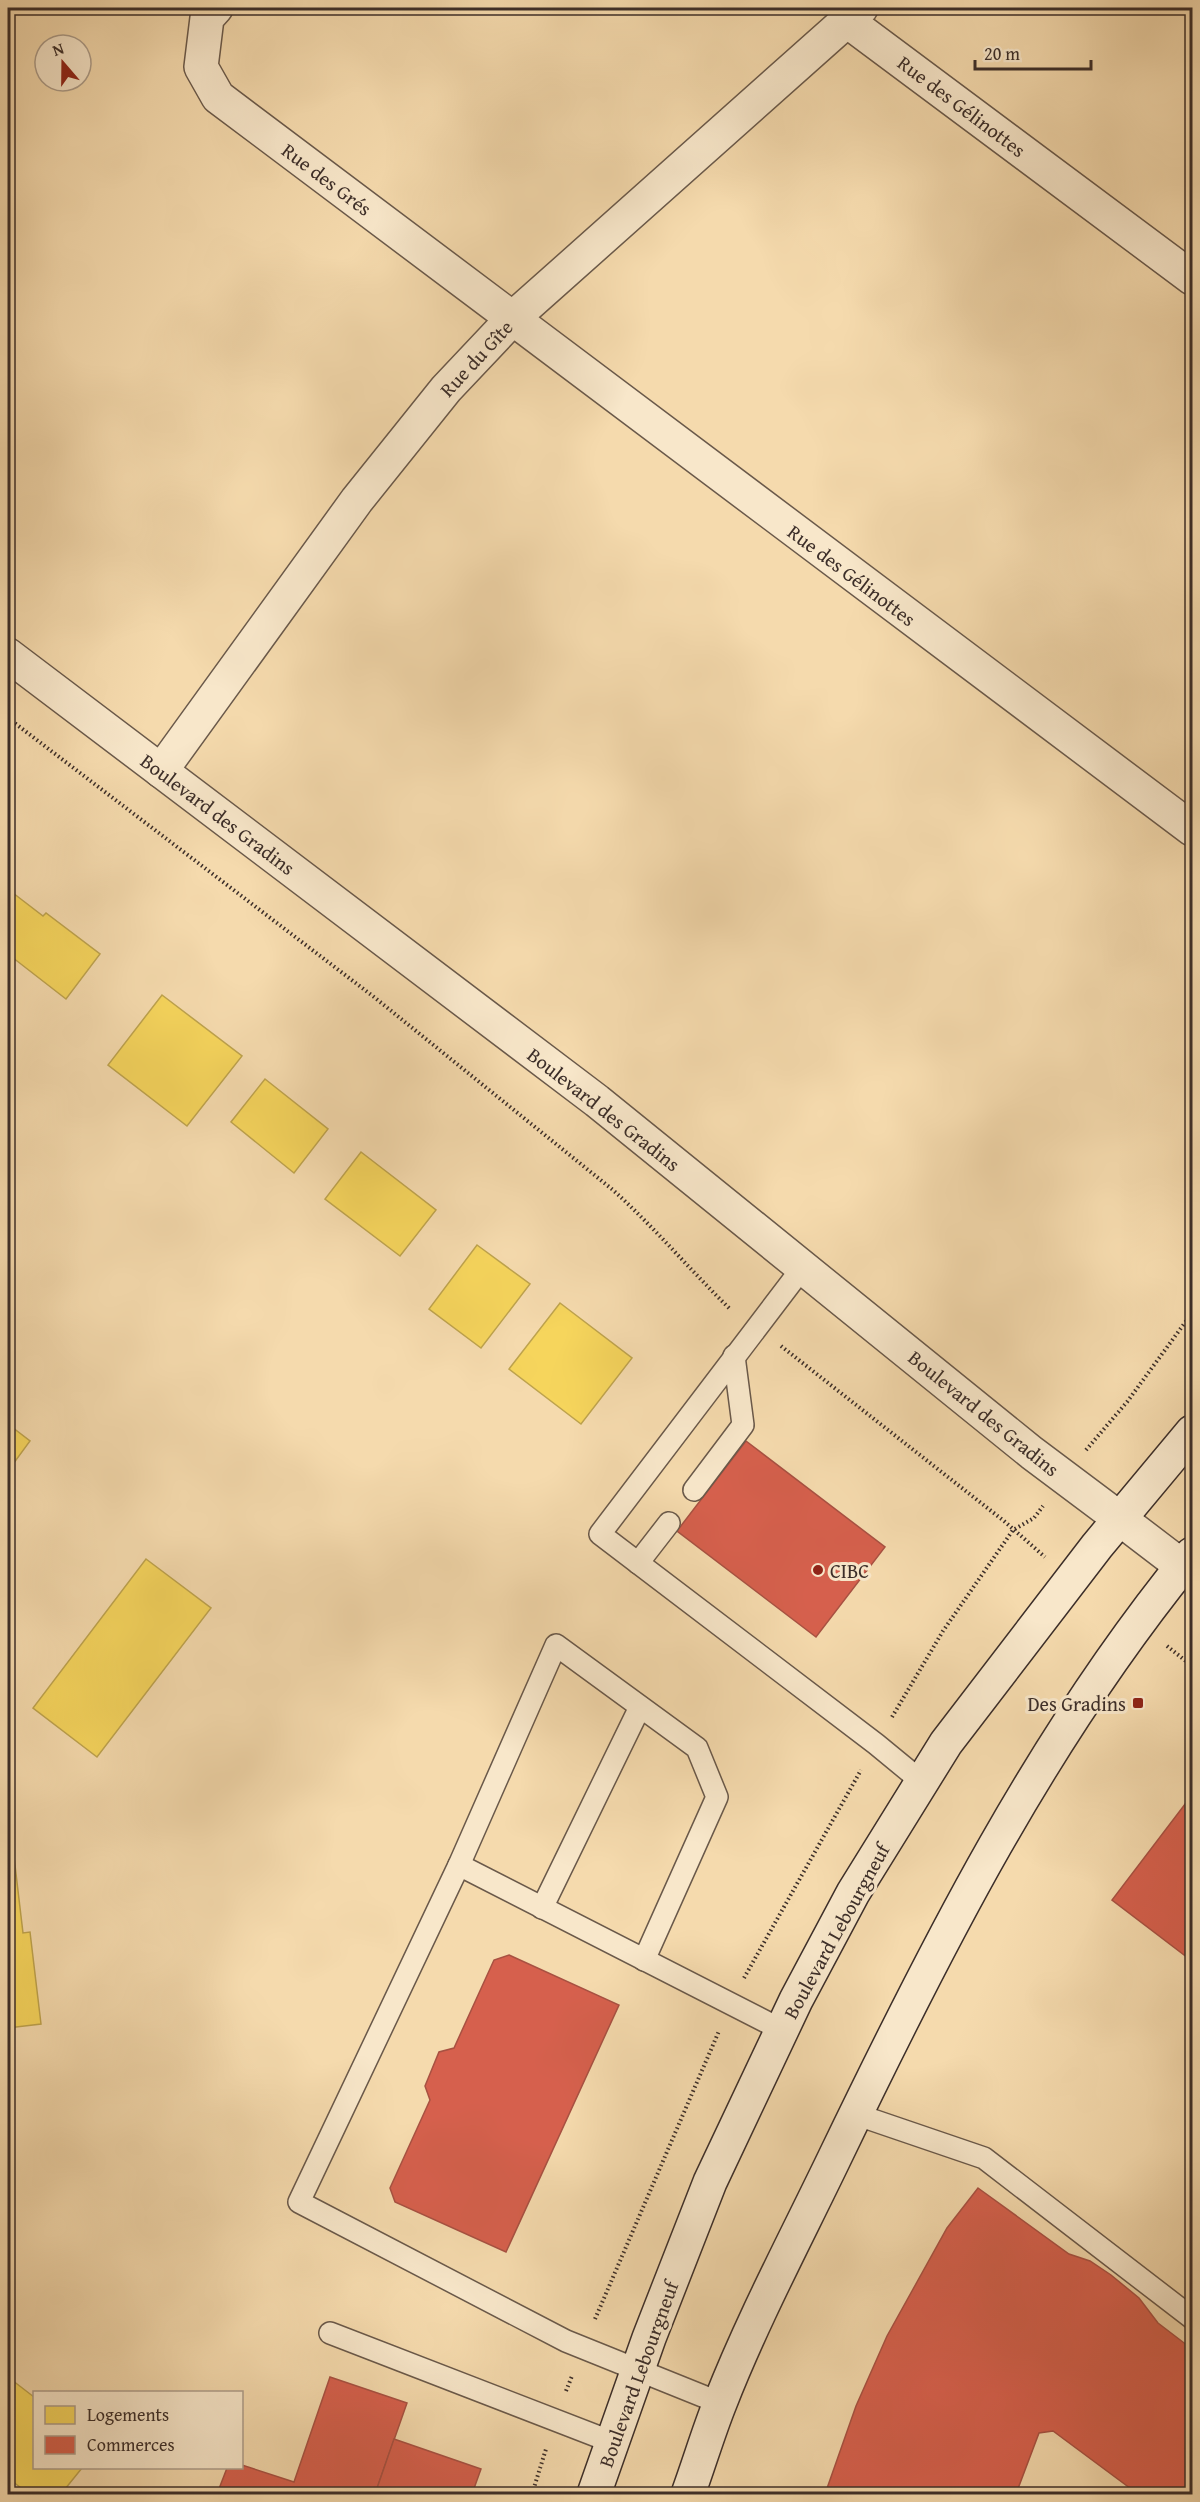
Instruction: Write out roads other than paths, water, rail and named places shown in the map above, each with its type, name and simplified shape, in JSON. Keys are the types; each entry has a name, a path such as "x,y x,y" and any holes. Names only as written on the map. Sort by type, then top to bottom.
{"street":[{"name":"Rue des Grés","path":"216,8 207,18 201,67 218,97 513,318"},
{"name":"Rue du Gîte","path":"161,771 357,500 446,389 513,318 854,14"},
{"name":"Rue des Gélinottes","path":"854,14 1192,278"},
{"name":"Rue des Gélinottes","path":"513,318 1192,829"},
{"name":"Boulevard des Gradins","path":"8,655 597,1101 1032,1453 1120,1519 1189,1565"},
{"name":"Boulevard Lebourgneuf","path":"594,2494 710,2182 782,2031 853,1893 921,1781 960,1725 1120,1519 1192,1432"},
{"path":"688,2494 720,2403 770,2290 926,1968 997,1840 1100,1676 1189,1565"}],"lane":[{"path":"803,1267 600,1534 876,1744 921,1781"},
{"path":"694,1490 743,1425 734,1356"},
{"path":"638,1563 669,1523"},
{"path":"644,1960 717,1797 697,1748 556,1645 459,1865 299,2202 566,2341 720,2403"},
{"path":"542,1908 640,1707"},
{"path":"459,1865 782,2031"},
{"path":"855,2114 984,2158 1192,2318"},
{"path":"330,2333 612,2442"}],"place":[{"name":"CIBC","path":"818,1570"},
{"name":"Des Gradins","path":"1138,1703"}]}
